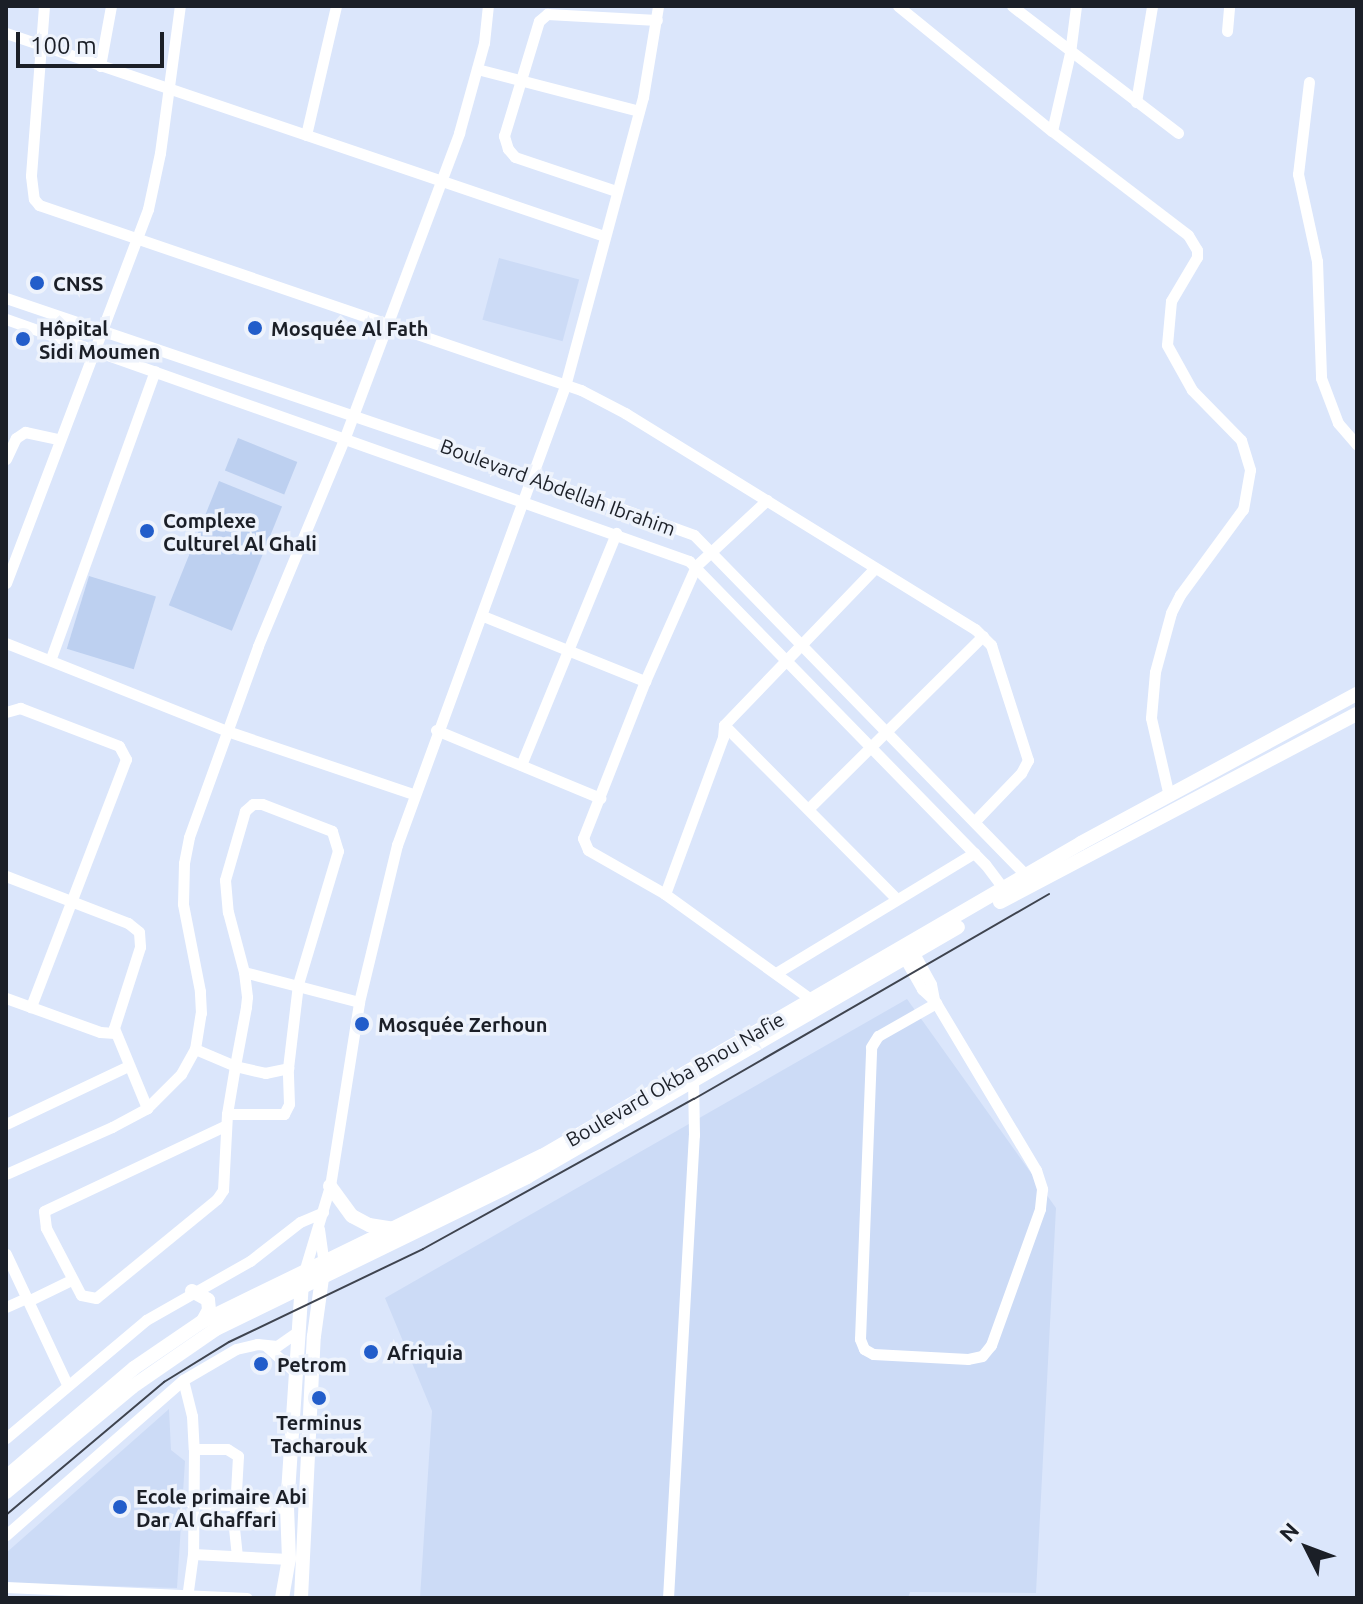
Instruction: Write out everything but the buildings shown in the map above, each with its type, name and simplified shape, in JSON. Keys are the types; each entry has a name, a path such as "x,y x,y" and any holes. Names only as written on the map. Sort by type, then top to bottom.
{"main road":[{"name":"Boulevard Okba Bnou Nafie","path":"6,1477 134,1368 203,1321 527,1177 1169,796 1357,694"},
{"name":"Boulevard Okba Bnou Nafie","path":"1030,880 1357,714"},
{"name":"Boulevard Okba Bnou Nafie","path":"323,1270 693,1076 812,1000 907,952"},
{"path":"330,1186 352,1216 378,1227 397,1229"},
{"path":"301,1598 314,1336 323,1270"},
{"name":"Boulevard Okba Bnou Nafie","path":"6,1492 173,1356 303,1279"},
{"path":"282,1598 289,1559 287,1508 294,1371 303,1279"},
{"path":"192,1291 208,1300 209,1310 203,1321"}],"street":[{"path":"44,6 31,176 34,199 46,209 581,390 625,413 983,636 991,645 1028,760 1021,773 975,821"},
{"path":"100,66 111,6"},
{"path":"6,583 154,185 180,6"},
{"path":"306,135 336,6"},
{"path":"6,1174 147,1108 181,1074 195,1049 201,1013 184,920 184,863 258,646 345,437 441,180 477,69 488,6"},
{"path":"303,1279 330,1186 359,1002 382,897 413,794 483,616 565,386 639,111 658,6"},
{"path":"898,6 1194,243 1197,257 1171,301 1167,345 1192,390 1232,428 1248,454 1250,470 1243,509 1180,595 1171,613 1155,672 1151,718 1169,796"},
{"path":"1012,6 1178,133"},
{"path":"1052,131 1070,53 1076,6"},
{"path":"1136,102 1152,6"},
{"path":"1227,31 1229,6"},
{"path":"616,191 515,157 508,149 504,136 539,21 547,14 657,20"},
{"path":"6,33 604,236"},
{"path":"477,69 639,111"},
{"path":"1309,82 1298,174 1317,261 1321,378 1338,423 1357,445"},
{"name":"Boulevard Abdellah Ibrahim","path":"6,298 534,477 694,535 1030,880"},
{"name":"Boulevard Abdellah Ibrahim","path":"6,319 616,533 696,566 974,853 1006,894"},
{"path":"51,658 155,371"},
{"path":"6,459 16,438 25,432 59,439"},
{"path":"767,500 696,566 645,681 583,838 588,850 665,894 812,1000"},
{"path":"521,765 616,533"},
{"path":"665,894 723,737 724,725 875,568"},
{"path":"483,616 645,681"},
{"path":"808,809 983,636"},
{"path":"6,643 51,658 227,731 413,794"},
{"path":"6,712 20,708 119,746 124,751 124,767 31,1007"},
{"path":"724,725 897,899"},
{"path":"436,730 600,798"},
{"path":"298,984 288,1068 289,1104 284,1114 226,1120 45,1210 43,1223 71,1280 83,1297 96,1298 217,1199 224,1185 226,1120 247,997 244,972 228,912 225,880 242,819 248,806 257,803 328,829 338,842 298,984"},
{"path":"776,973 974,853"},
{"path":"6,876 132,925 140,937 116,1017 115,1033 147,1108"},
{"path":"907,952 922,989 935,1002 1036,1170 1042,1189 1040,1209 991,1345 985,1353 973,1359 873,1354 864,1349 860,1339 871,1047 878,1036 935,1002"},
{"path":"244,972 359,1002"},
{"path":"6,998 100,1032 115,1033"},
{"path":"195,1049 235,1066 265,1073 288,1068"},
{"path":"6,1124 128,1066"},
{"path":"668,1598 694,1135 693,1076"},
{"path":"6,1438 146,1320 237,1268 300,1222 323,1212"},
{"path":"319,1229 323,1270"},
{"path":"6,1254 67,1384"},
{"path":"6,1307 71,1280"},
{"path":"6,1535 183,1380 236,1349 264,1344 277,1346 297,1332"},
{"path":"264,1344 294,1371"},
{"path":"183,1380 191,1408 194,1449 191,1503 193,1554 187,1597"},
{"path":"194,1449 227,1449 235,1453 237,1556"},
{"path":"191,1503 287,1508"},
{"path":"193,1554 289,1559"},
{"path":"6,1587 49,1593 247,1598"}],"shaded area":[{"path":"499,258 579,279 563,341 482,320"},
{"path":"238,438 297,462 284,494 225,470"},
{"path":"219,481 282,506 232,631 169,605"},
{"path":"89,576 156,596 134,669 67,649"},
{"path":"907,999 1056,1208 1036,1593 910,1592 908,1598 420,1598 432,1411 385,1298"},
{"name":"Ecole primaire Abi Dar Al Ghaffari","path":"169,1409 171,1450 185,1461 177,1588 6,1583 6,1553"}],"tram line":[{"path":"6,1515 164,1382 229,1342 423,1249 694,1099 1049,894"}],"place":[{"name":"CNSS","path":"37,283"},
{"name":"Mosquée Al Fath","path":"255,328"},
{"name":"Hôpital Sidi Moumen","path":"23,339"},
{"name":"Complexe Culturel Al Ghali","path":"147,531"},
{"name":"Mosquée Zerhoun","path":"362,1024"},
{"name":"Afriquia","path":"371,1352"},
{"name":"Petrom","path":"261,1364"},
{"name":"Terminus Tacharouk","path":"319,1398"},
{"name":"Ecole primaire Abi Dar Al Ghaffari","path":"120,1507"}]}
